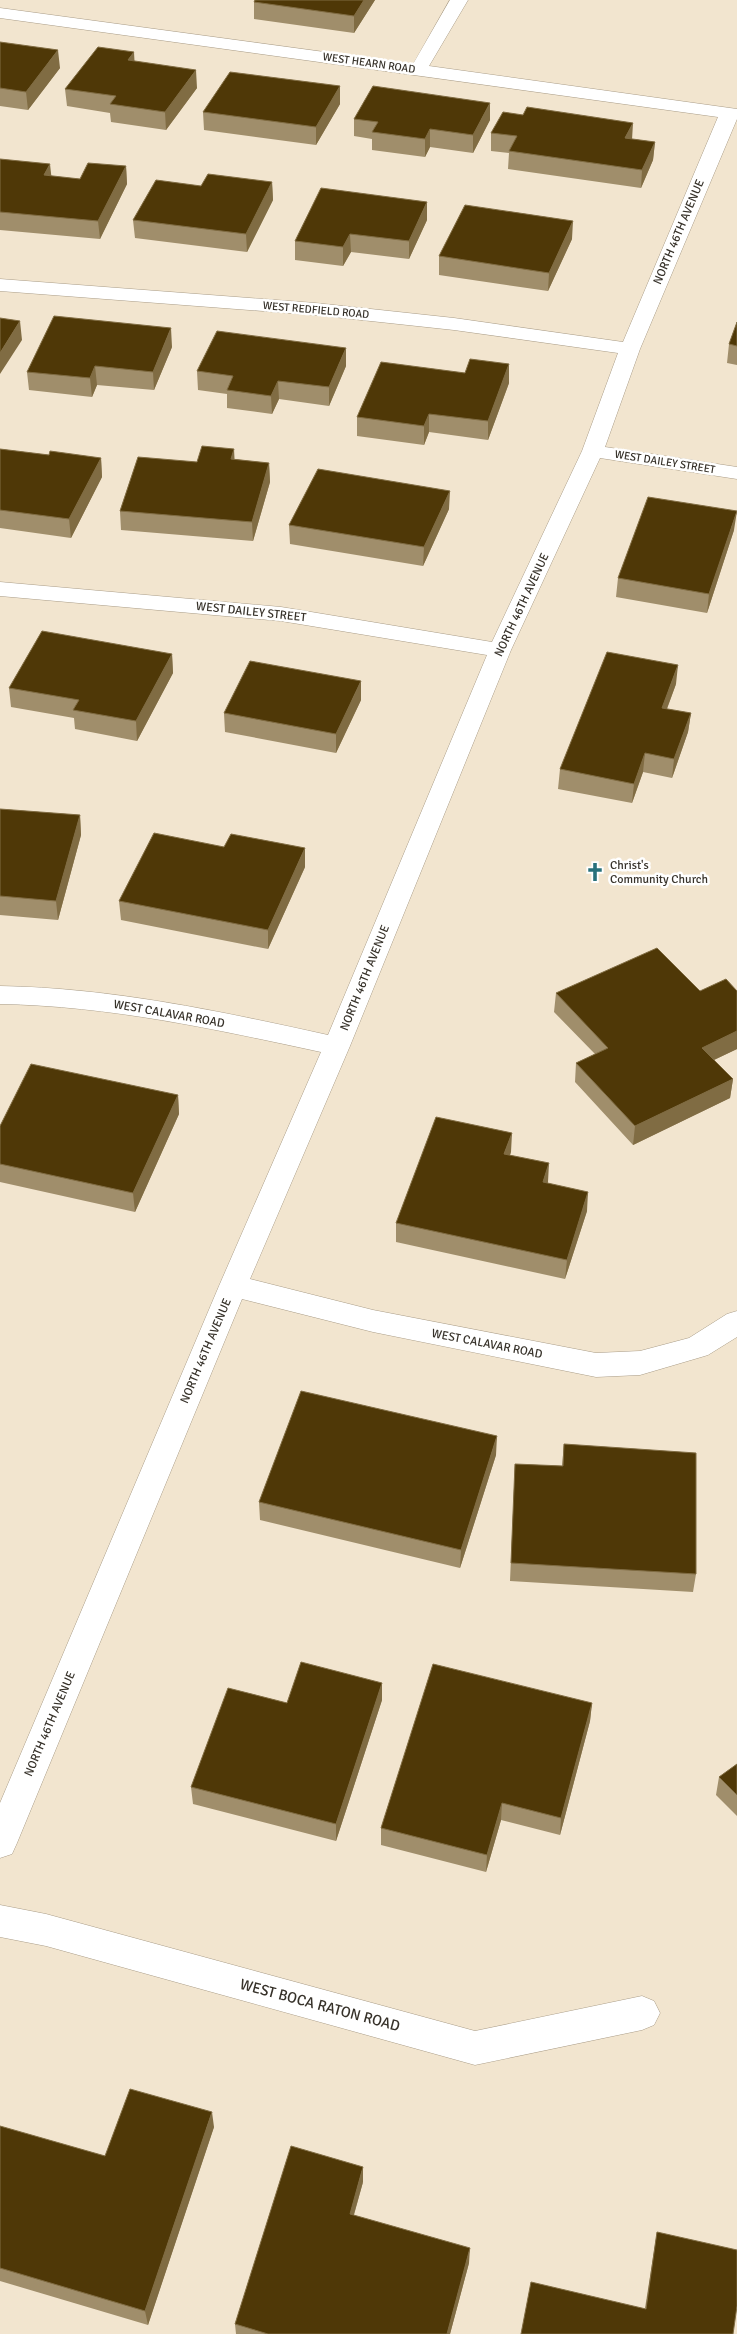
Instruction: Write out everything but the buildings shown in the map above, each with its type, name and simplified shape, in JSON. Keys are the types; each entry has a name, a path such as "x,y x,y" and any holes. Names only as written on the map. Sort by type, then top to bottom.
{"street":[{"path":"418,70 459,0"},
{"name":"WEST HEARN ROAD","path":"0,13 733,114"},
{"name":"NORTH 46TH AVENUE","path":"0,1843 233,1286 337,1046 500,650 592,451 630,349 733,114"},
{"name":"WEST REDFIELD ROAD","path":"0,285 315,309 454,324 630,349"},
{"name":"WEST DAILEY STREET","path":"592,451 737,473"},
{"name":"WEST DAILEY STREET","path":"0,588 281,614 500,650"},
{"name":"WEST CALAVAR ROAD","path":"0,996 25,995 142,1006 337,1046"},
{"name":"WEST CALAVAR ROAD","path":"233,1286 373,1321 596,1364 640,1363 698,1347 737,1322"},
{"name":"WEST BOCA RATON ROAD","path":"0,1921 46,1930 475,2048 642,2014"}],"place":[{"name":"Christ's Community Church","path":"595,872"}]}
